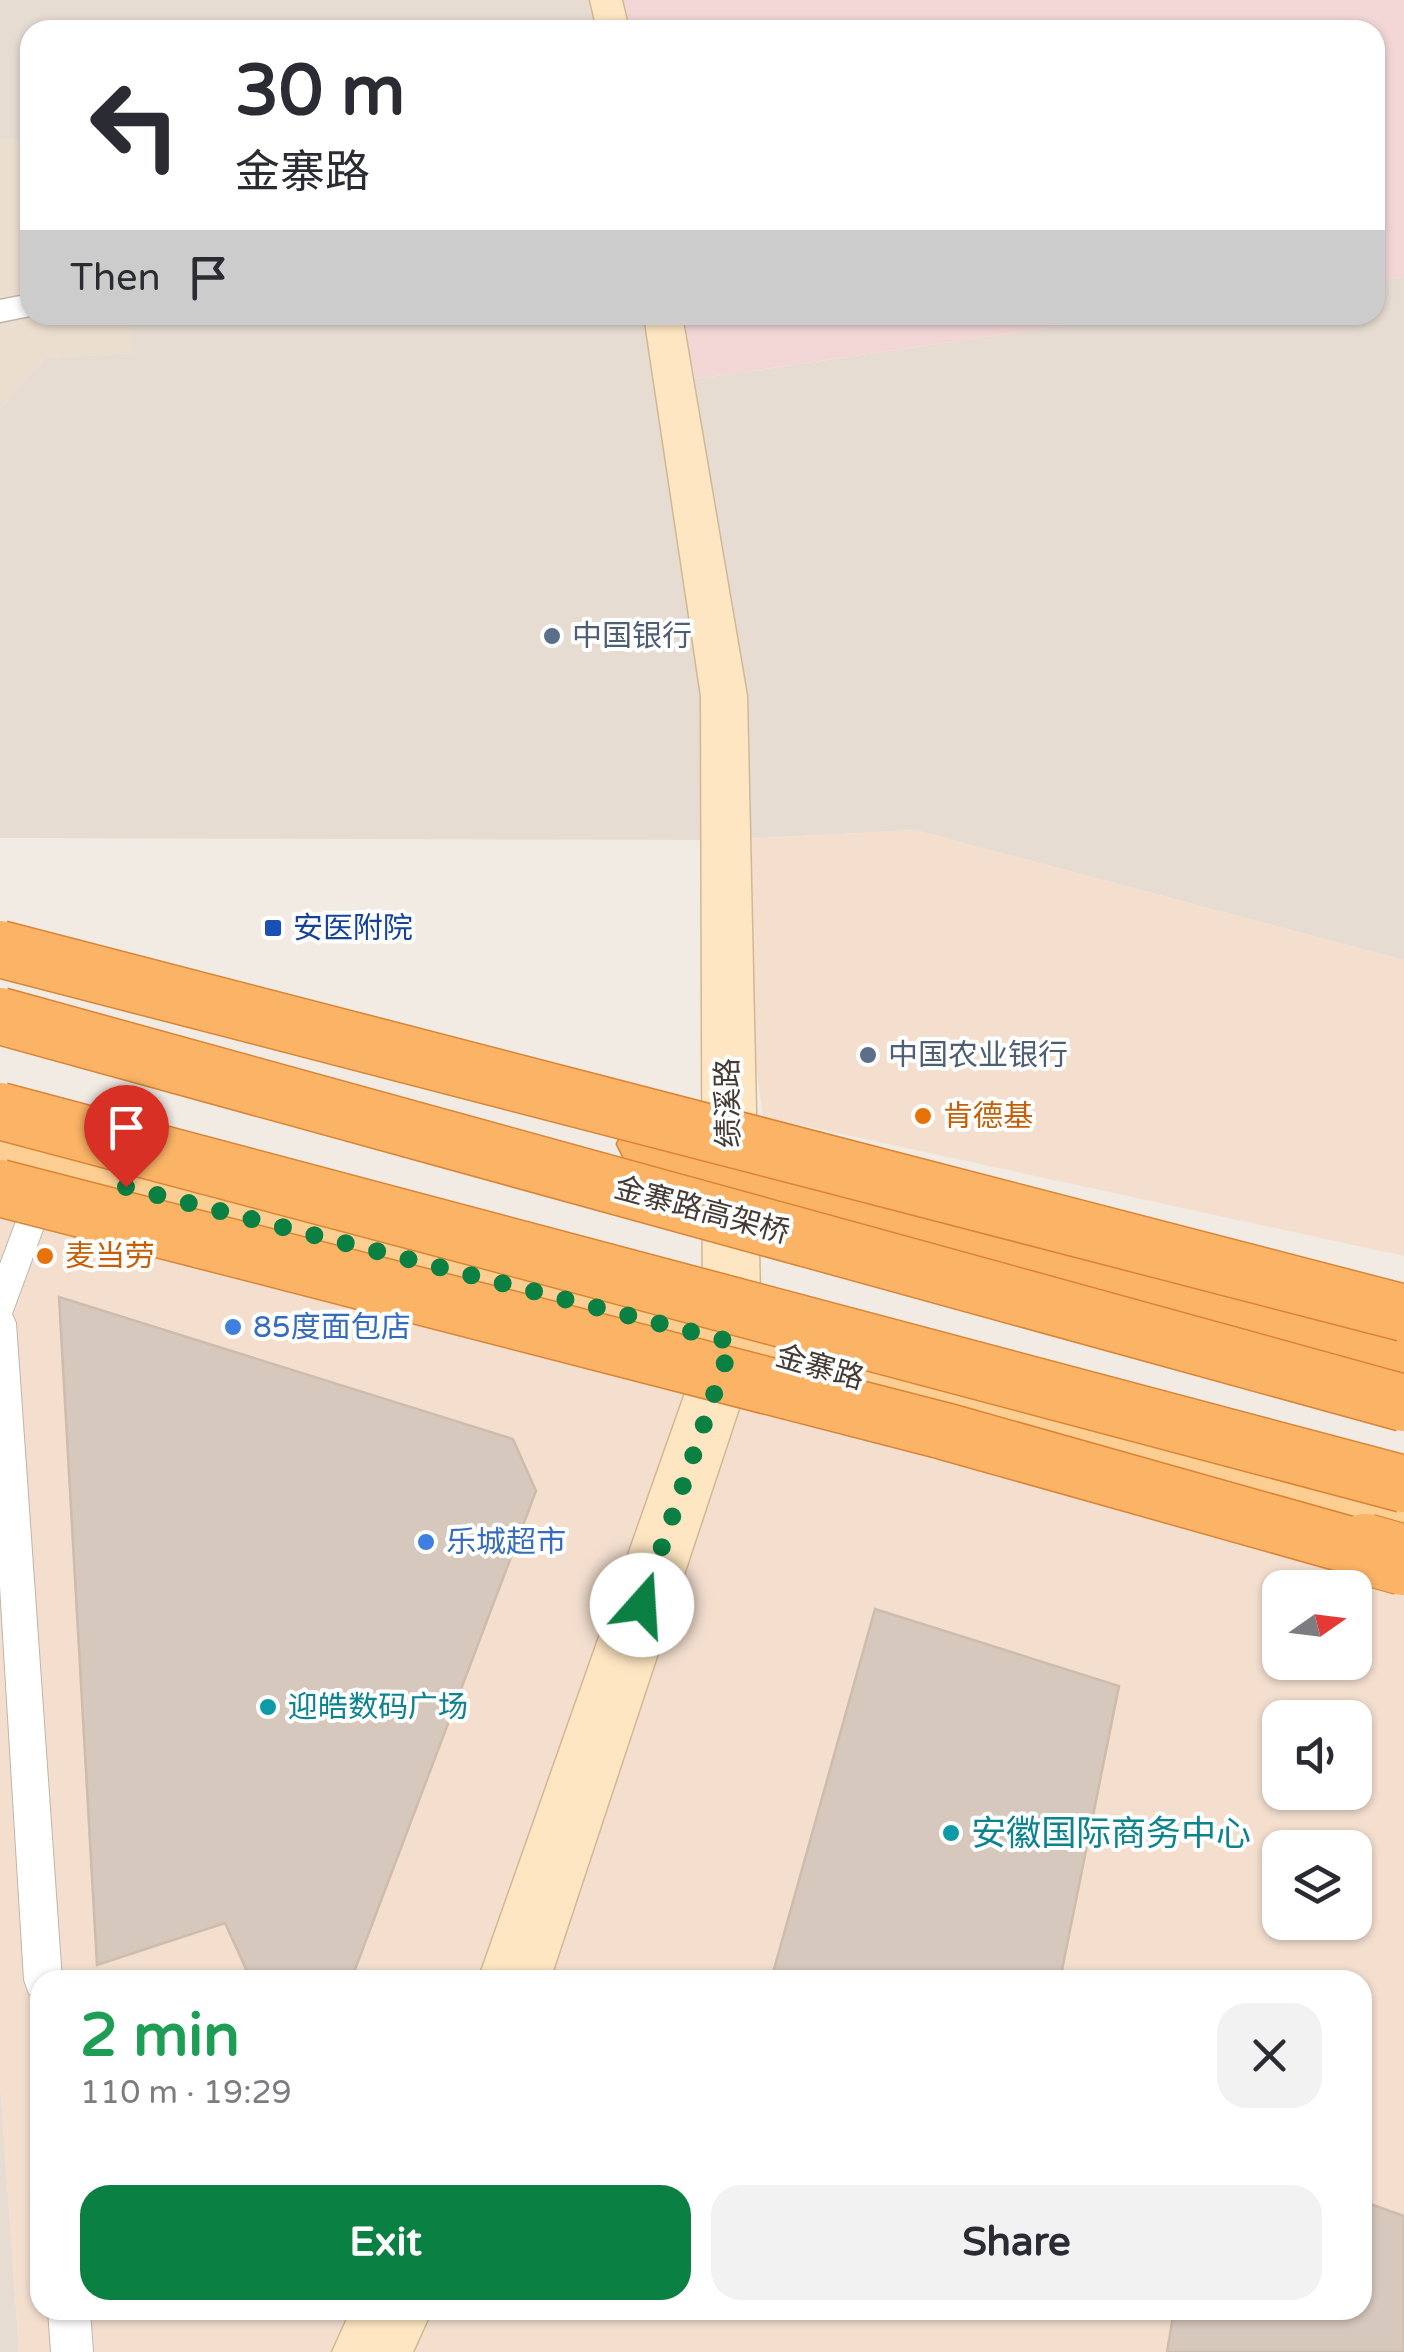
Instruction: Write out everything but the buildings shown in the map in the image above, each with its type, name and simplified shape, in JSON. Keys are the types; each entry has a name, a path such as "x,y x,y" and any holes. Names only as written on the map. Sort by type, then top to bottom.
{"highway":[{"path":"0,948 1404,1313"},
{"path":"0,970 1404,1347"},
{"name":"金寨路高架桥","path":"0,1016 1404,1403"},
{"path":"0,1111 1404,1484"},
{"path":"17,1170 1404,1560"}],"main road":[{"name":"金寨路","path":"17,1170 732,1342 1404,1529"}],"street":[{"name":"绩溪路","path":"517,1970 732,1342 724,696 665,325"},
{"path":"371,2352 387,2320"}],"lane":[{"path":"0,1306 17,1170"},
{"path":"0,1324 43,1970"},
{"path":"69,2320 72,2352"}],"shaded area":[{"path":"0,0 606,0 611,20 20,20 20,140 0,139"},
{"path":"606,0 1404,0 1404,277 1385,280 1385,20 611,20"},
{"path":"0,139 20,140 20,325 127,325 136,353 45,358 0,409"},
{"path":"1404,277 1404,960 915,830 725,840 0,838 0,409 45,358 135,353 127,325 665,325 675,382 1068,325 1385,325 1385,280"},
{"path":"665,325 1068,325 674,382"},
{"path":"915,830 1404,960 1404,1256 763,1117 725,840"},
{"path":"0,1156 1404,1529 1404,2352 19,2352 0,2083"},
{"path":"0,2083 19,2352 0,2352"}],"place":[{"name":"中国银行","path":"552,636"},
{"name":"安医附院","path":"273,928"},
{"name":"中国农业银行","path":"868,1055"},
{"name":"肯德基","path":"923,1116"},
{"name":"麦当劳","path":"45,1256"},
{"name":"85度面包店","path":"233,1327"},
{"name":"乐城超市","path":"426,1542"},
{"name":"迎皓数码广场","path":"268,1707"},
{"name":"安徽国际商务中心","path":"951,1833"}],"route":[{"path":"126,1187 732,1342 642,1605"}]}
